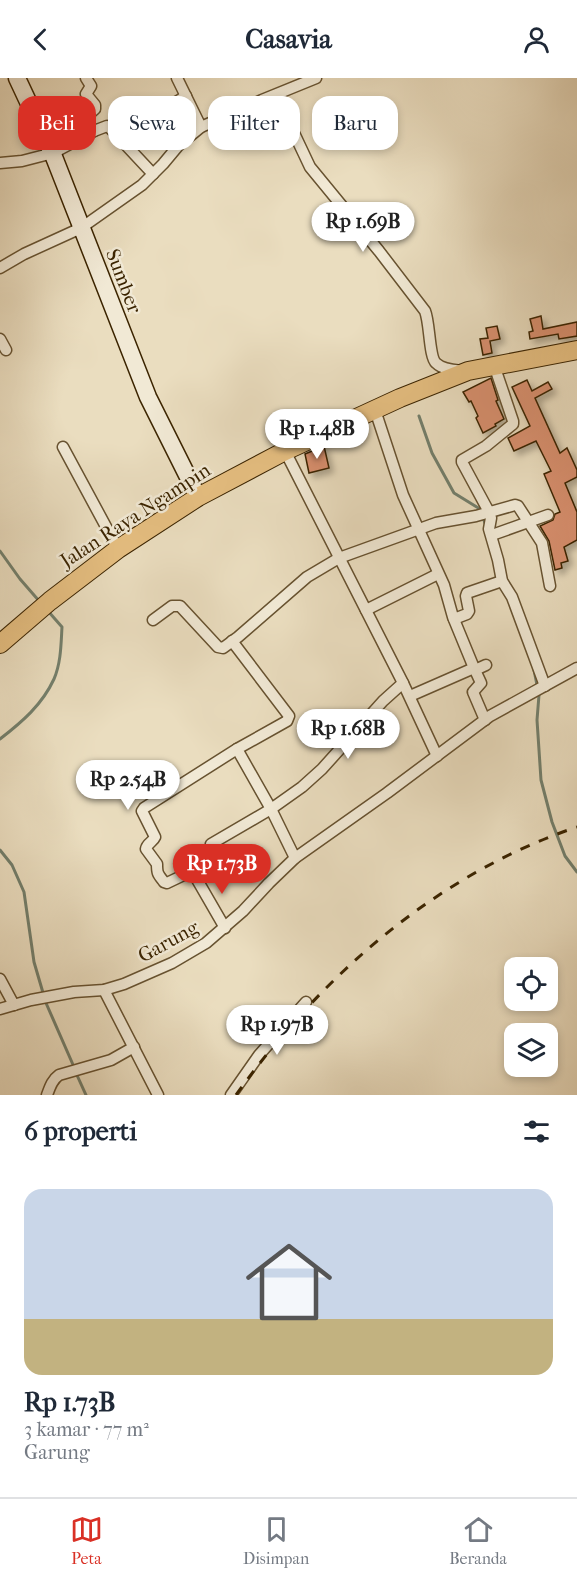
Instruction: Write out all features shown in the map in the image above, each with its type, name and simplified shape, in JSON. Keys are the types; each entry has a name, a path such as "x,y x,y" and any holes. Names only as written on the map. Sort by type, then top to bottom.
{"main road":[{"name":"Jalan Raya Ngampin","path":"0,644 35,613 118,549 198,497 285,451 442,380 468,371 577,350"}],"street":[{"name":"Sumber","path":"17,78 52,153 148,397 198,497"},
{"path":"86,78 91,86 86,94 88,96"},
{"path":"177,78 186,96"},
{"path":"0,268 24,254 81,228 142,185 178,146 201,127 316,78"},
{"path":"276,95 310,166 372,241 425,311 432,358 436,364 446,369 468,371"},
{"path":"196,117 201,127"},
{"path":"0,163 22,161 58,150"},
{"path":"131,150 153,174"},
{"path":"0,339 6,350"},
{"path":"494,365 513,424 462,462 489,512 491,518 489,529 498,560 499,582 512,597 545,686"},
{"path":"375,410 396,478 444,585 454,620 481,684 473,692 485,720"},
{"path":"63,447 118,549"},
{"path":"285,451 410,696 437,756"},
{"path":"153,620 172,606 180,606 218,647 223,648 307,577 339,558 436,523 476,516 515,505 518,506 542,543 549,586"},
{"path":"492,535 548,515"},
{"path":"366,610 438,574"},
{"path":"454,620 469,611 467,593 499,582"},
{"path":"225,928 195,876 190,872 167,883 158,874 157,864 146,849 146,845 155,837 142,811 237,749 287,721 289,716 232,641"},
{"path":"410,696 486,664"},
{"name":"Garung","path":"0,1009 39,998 104,990 124,984 172,963 206,943 243,911 295,858 485,720 577,668"},
{"path":"211,844 271,809 302,787 322,769 370,714 403,683"},
{"path":"237,749 271,809 295,858"},
{"path":"0,979 14,1005"},
{"path":"104,990 158,1095"},
{"path":"231,1095 259,1055 306,1002"},
{"path":"47,1095 55,1078 111,1060 134,1047"}],"building":[{"path":"541,316 543,329 577,322 577,336 559,339 558,334 530,339 529,332 533,331 530,319"},
{"path":"497,326 500,339 490,341 492,353 483,355 480,339 488,338 486,328"},
{"path":"491,378 498,400 496,401 504,419 483,433 471,401 469,402 463,392"},
{"path":"527,380 532,391 548,382 552,389 535,398 560,453 567,448 577,470 577,477 565,483 577,512 577,540 564,547 568,561 561,563 562,568 555,570 549,541 540,526 553,520 555,514 560,512 544,474 551,471 536,441 514,451 508,438 530,426 512,387"},
{"path":"324,446 329,468 309,473 305,454"}],"waterway":[{"path":"419,416 432,453 454,493 480,509 486,526"},
{"path":"0,551 40,602"},
{"path":"0,739 37,705 54,679 58,667 62,627 48,611"},
{"path":"534,670 539,695 537,720 541,780 552,822 565,856 577,872"},
{"path":"0,850 12,865 24,892 34,962 46,1003 74,1067"},
{"path":"76,1073 86,1095"}],"railway":[{"path":"236,1095 269,1051 305,1010 344,970 386,934 430,901 477,872 526,847 577,827"}]}
